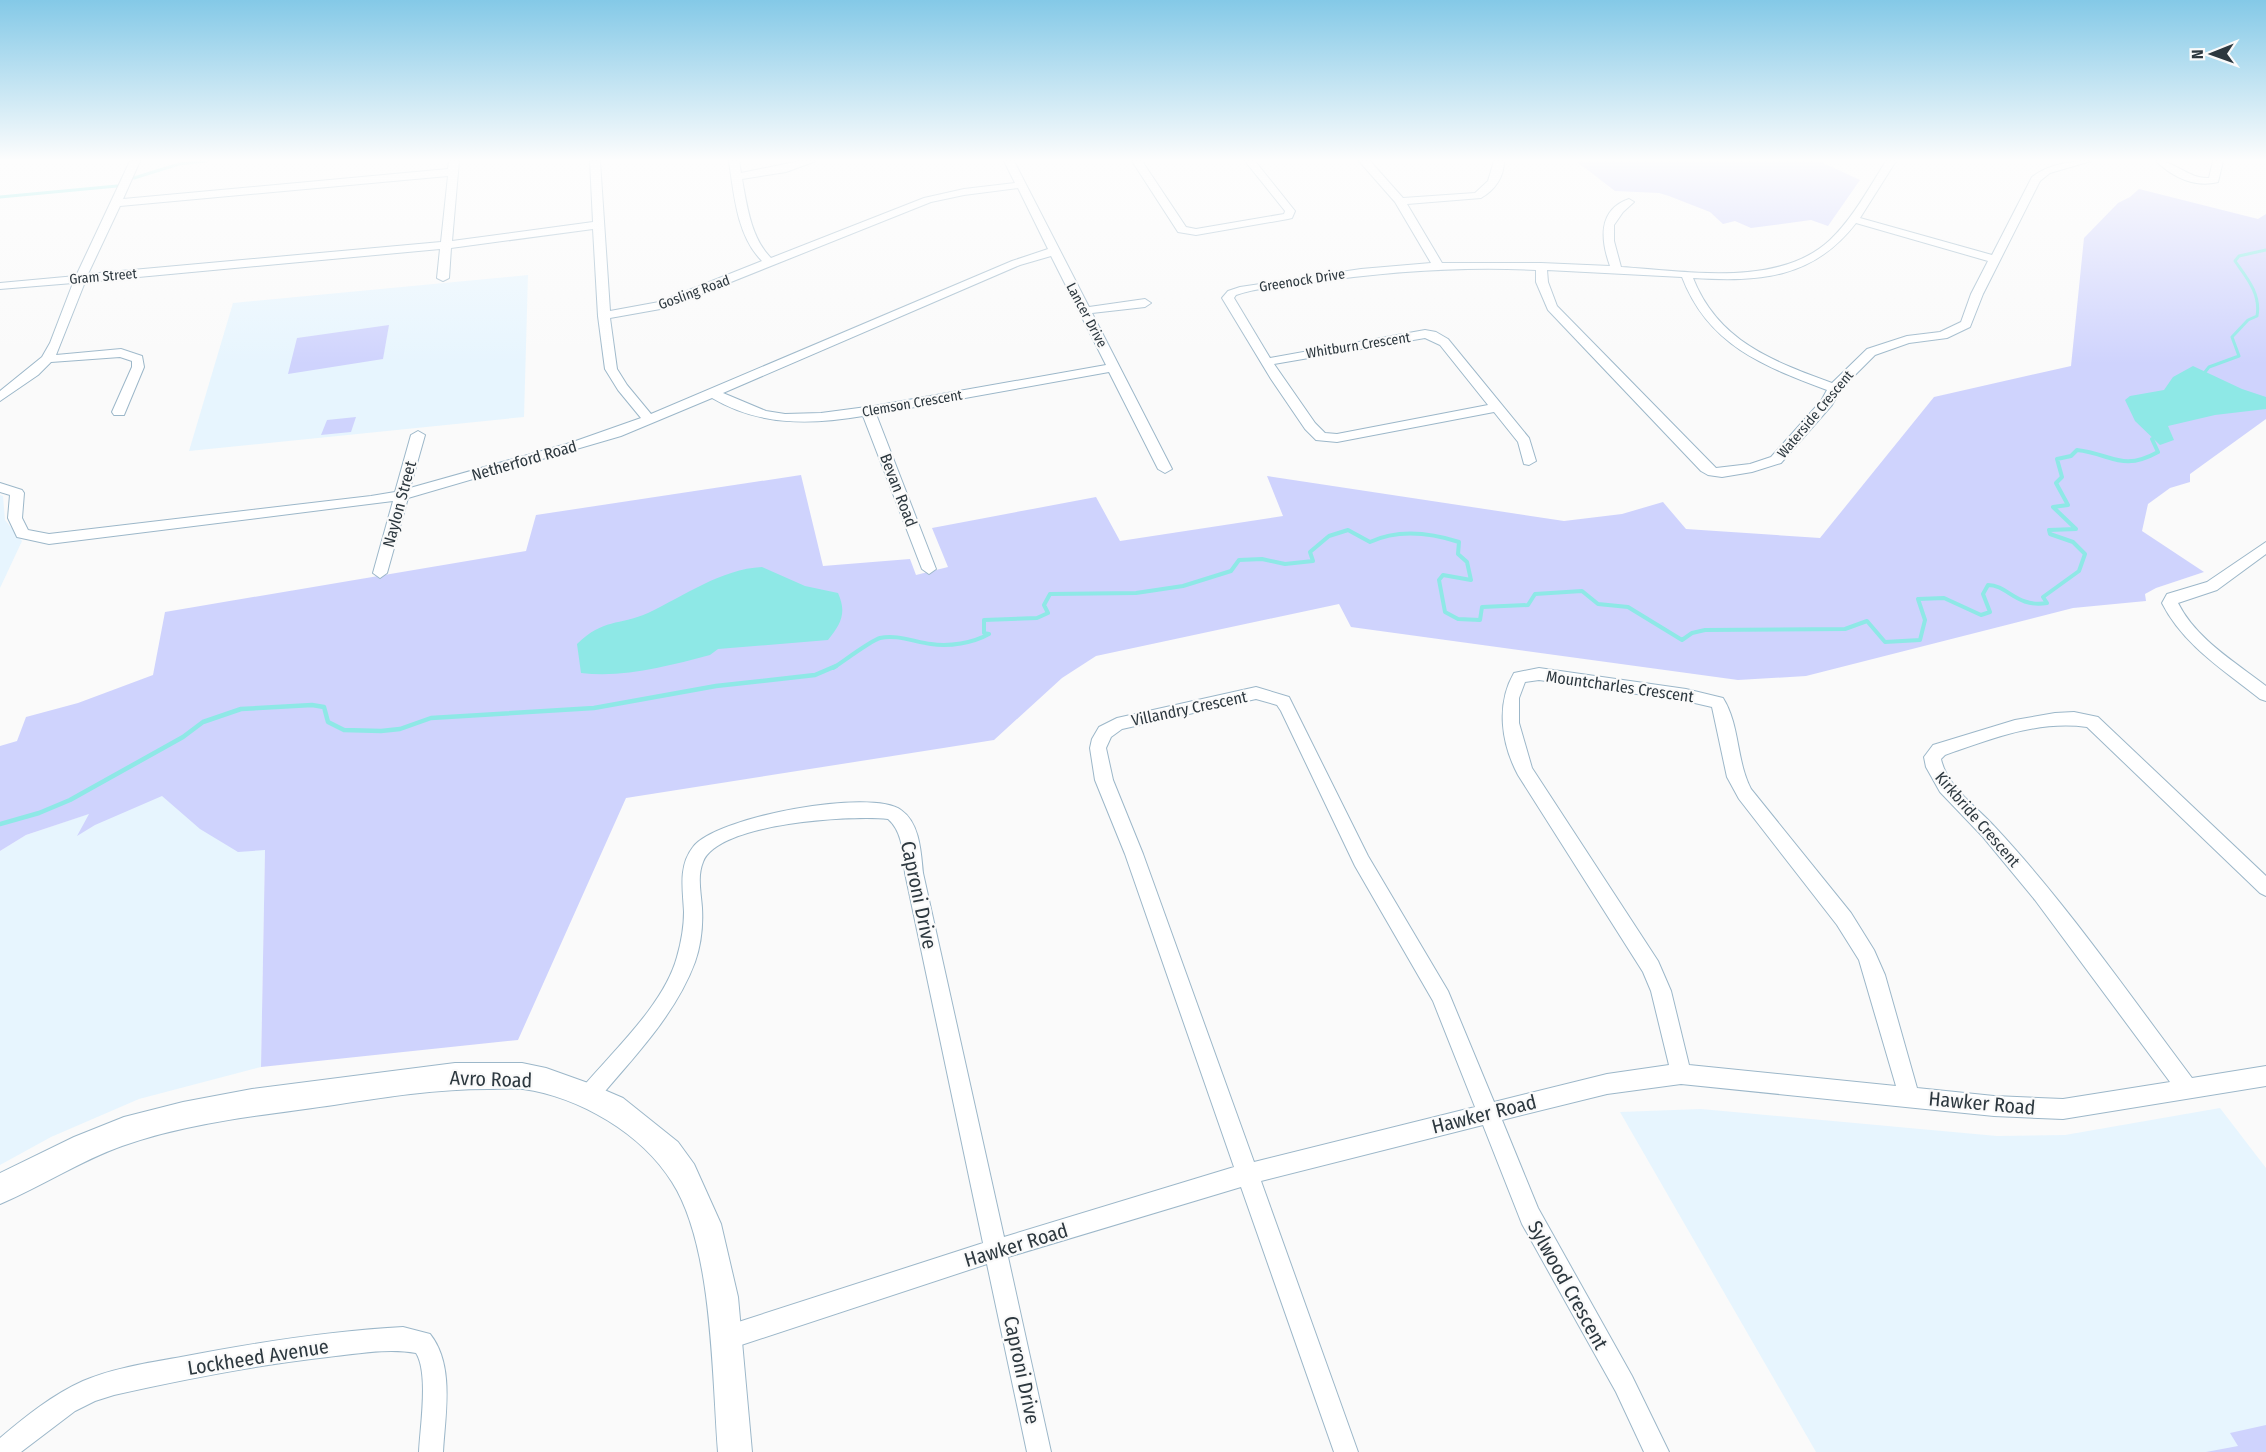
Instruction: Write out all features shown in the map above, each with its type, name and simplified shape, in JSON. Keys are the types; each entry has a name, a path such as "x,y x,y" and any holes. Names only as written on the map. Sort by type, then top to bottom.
{"street":[{"path":"0,397 34,372 47,359 56,343 81,278 104,229"},
{"path":"443,278 448,229"},
{"name":"Gram Street","path":"0,286 447,244 569,229"},
{"path":"599,229 604,316 612,373 649,419"},
{"path":"749,229 752,240 770,263"},
{"name":"Gosling Road","path":"604,316 662,305 856,229"},
{"name":"Lancer Drive","path":"1043,229 1165,469"},
{"path":"1181,229 1196,232 1215,229"},
{"path":"1414,229 1438,266"},
{"path":"1607,229 1606,237 1617,271"},
{"name":"Greenock Drive","path":"1498,407 1337,438 1322,437 1310,426 1267,362 1229,301 1232,293 1338,274 1438,266 1541,266 1748,275 1788,268 1823,252 1845,229"},
{"path":"1888,229 1995,259"},
{"name":"Waterside Crescent","path":"1541,266 1542,282 1552,307 1700,463 1713,472 1737,471 1776,460 1827,402 1834,388 1871,352 1906,340 1943,335 1966,324 1977,294 2010,229"},
{"name":"Netherford Road","path":"0,487 17,493 15,518 22,534 49,539 302,510 401,495 616,433 985,276 1055,251"},
{"path":"1686,274 1691,290 1705,314 1716,327 1744,350 1777,366 1834,388"},
{"path":"1084,310 1145,303"},
{"name":"Whitburn Crescent","path":"1267,362 1425,334 1432,335 1444,342 1498,407 1524,441 1529,461"},
{"path":"47,359 121,353 138,359 138,367 119,411"},
{"name":"Clemson Crescent","path":"713,393 734,406 784,418 844,415 1115,367"},
{"name":"Bevan Road","path":"868,411 929,569"},
{"name":"Naylon Street","path":"380,573 418,435"},
{"path":"2264,551 2212,586 2172,598 2170,603 2174,614 2190,632 2266,695"},
{"name":"Mountcharles Crescent","path":"1681,1074 1661,991 1651,967 1524,770 1512,734 1511,690 1520,677 1539,674 1686,695 1717,702 1722,710 1737,777 1745,794 1844,919 1867,956 1875,975 1909,1096"},
{"name":"Villandry Crescent","path":"1248,1174 1134,854 1104,780 1098,748 1100,739 1107,730 1117,724 1134,719 1256,693 1283,701 1361,861 1441,997 1488,1114"},
{"name":"Kirkbride Crescent","path":"2188,1089 2014,860 1946,787 1932,765 1932,757 1939,750 2036,721 2068,717 2092,721 2266,888"},
{"name":"Caproni Drive","path":"588,1096 670,993 685,962 691,939 693,914 691,879 693,861 701,848 715,839 752,826 810,813 846,810 887,812 896,815 910,841 914,873 1039,1452"},
{"name":"Hawker Road","path":"726,1338 996,1250 1248,1174 1607,1084 1646,1077 1681,1074 1909,1096 1994,1107 2063,1109 2266,1076"},
{"name":"Avro Road","path":"0,1189 84,1147 124,1131 183,1116 252,1103 455,1076 522,1076 546,1081 588,1096 613,1108 668,1152 684,1174 706,1224 722,1297 735,1452"},
{"name":"Sylwood Crescent","path":"1488,1114 1530,1216 1624,1384 1657,1452"},
{"path":"1248,1174 1346,1452"},
{"name":"Lockheed Avenue","path":"2,1452 59,1408 92,1390 113,1383 153,1373 307,1347 405,1338 421,1341 430,1351 434,1383 431,1452"}],"shaded area":[{"path":"2093,229 2266,229 2266,419 2190,474 2190,482 2170,488 2148,504 2142,531 2204,572 2156,588 2145,594 2146,601 2073,608 1806,676 1738,680 1351,627 1339,604 1096,656 1062,678 994,740 626,798 518,1040 261,1067 265,850 238,852 200,829 162,796 95,825 77,836 89,814 26,835 0,851 0,746 17,741 26,717 78,703 153,675 165,612 526,551 536,515 801,475 823,566 910,559 916,575 948,567 932,528 1096,497 1120,541 1283,516 1267,476 1564,521 1622,514 1663,502 1686,529 1820,538 1934,397 2071,366 2084,238"},
{"path":"528,275 524,417 189,451 233,303"},
{"path":"389,325 383,359 288,374 297,338"},
{"path":"2193,366 2242,389 2266,397 2266,409 2215,415 2168,426 2174,440 2160,445 2135,421 2125,400 2130,396 2164,390 2173,377"},
{"path":"356,417 351,432 321,435 327,420"},
{"path":"0,495 3,496 5,520 22,541 0,588"},
{"path":"762,567 805,586 838,593 842,607 841,618 828,640 718,649 710,655 662,667 614,674 581,673 577,644 595,630 648,613 717,578"},
{"path":"174,785 265,850 261,1067 139,1099 51,1137 0,1165 0,851 26,835"},
{"path":"2220,1108 2266,1168 2266,1452 1816,1452 1620,1112 1701,1109 1997,1136 2065,1135"},
{"path":"2266,1425 2266,1452 2206,1452 2238,1446 2230,1433"}],"waterway":[{"path":"2205,372 2209,367 2239,356 2232,337 2248,320 2257,316 2258,308 2255,293 2235,261 2239,256 2266,250"},
{"path":"836,666 880,638 899,638 945,645 976,640 989,634 984,633 984,620 1037,618 1048,613 1044,605 1050,594 1136,593 1183,586 1231,571 1239,560 1262,559 1285,564 1313,561 1310,552 1329,536 1348,530 1370,542 1403,534 1437,536 1459,542 1458,554 1467,562 1471,580 1443,575 1439,580 1445,612 1458,619 1480,620 1482,607 1528,605 1535,594 1582,591 1598,604 1628,607 1682,640 1692,633 1705,630 1845,629 1867,621 1885,642 1920,640 1925,620 1918,599 1944,598 1981,615 1990,612 1983,594 1988,585 1995,586 2020,600 2036,604 2047,603 2043,597 2079,571 2085,554 2073,542 2050,534 2049,530 2076,529 2053,507 2068,505 2056,483 2062,477 2057,459 2071,456 2077,450 2117,460 2135,461 2158,452 2152,439"},
{"path":"0,824 39,813 70,800 183,737 203,722 241,709 312,705 324,707 328,722 344,730 381,731 400,729 431,718 594,708 716,686 815,675 836,666"}]}
